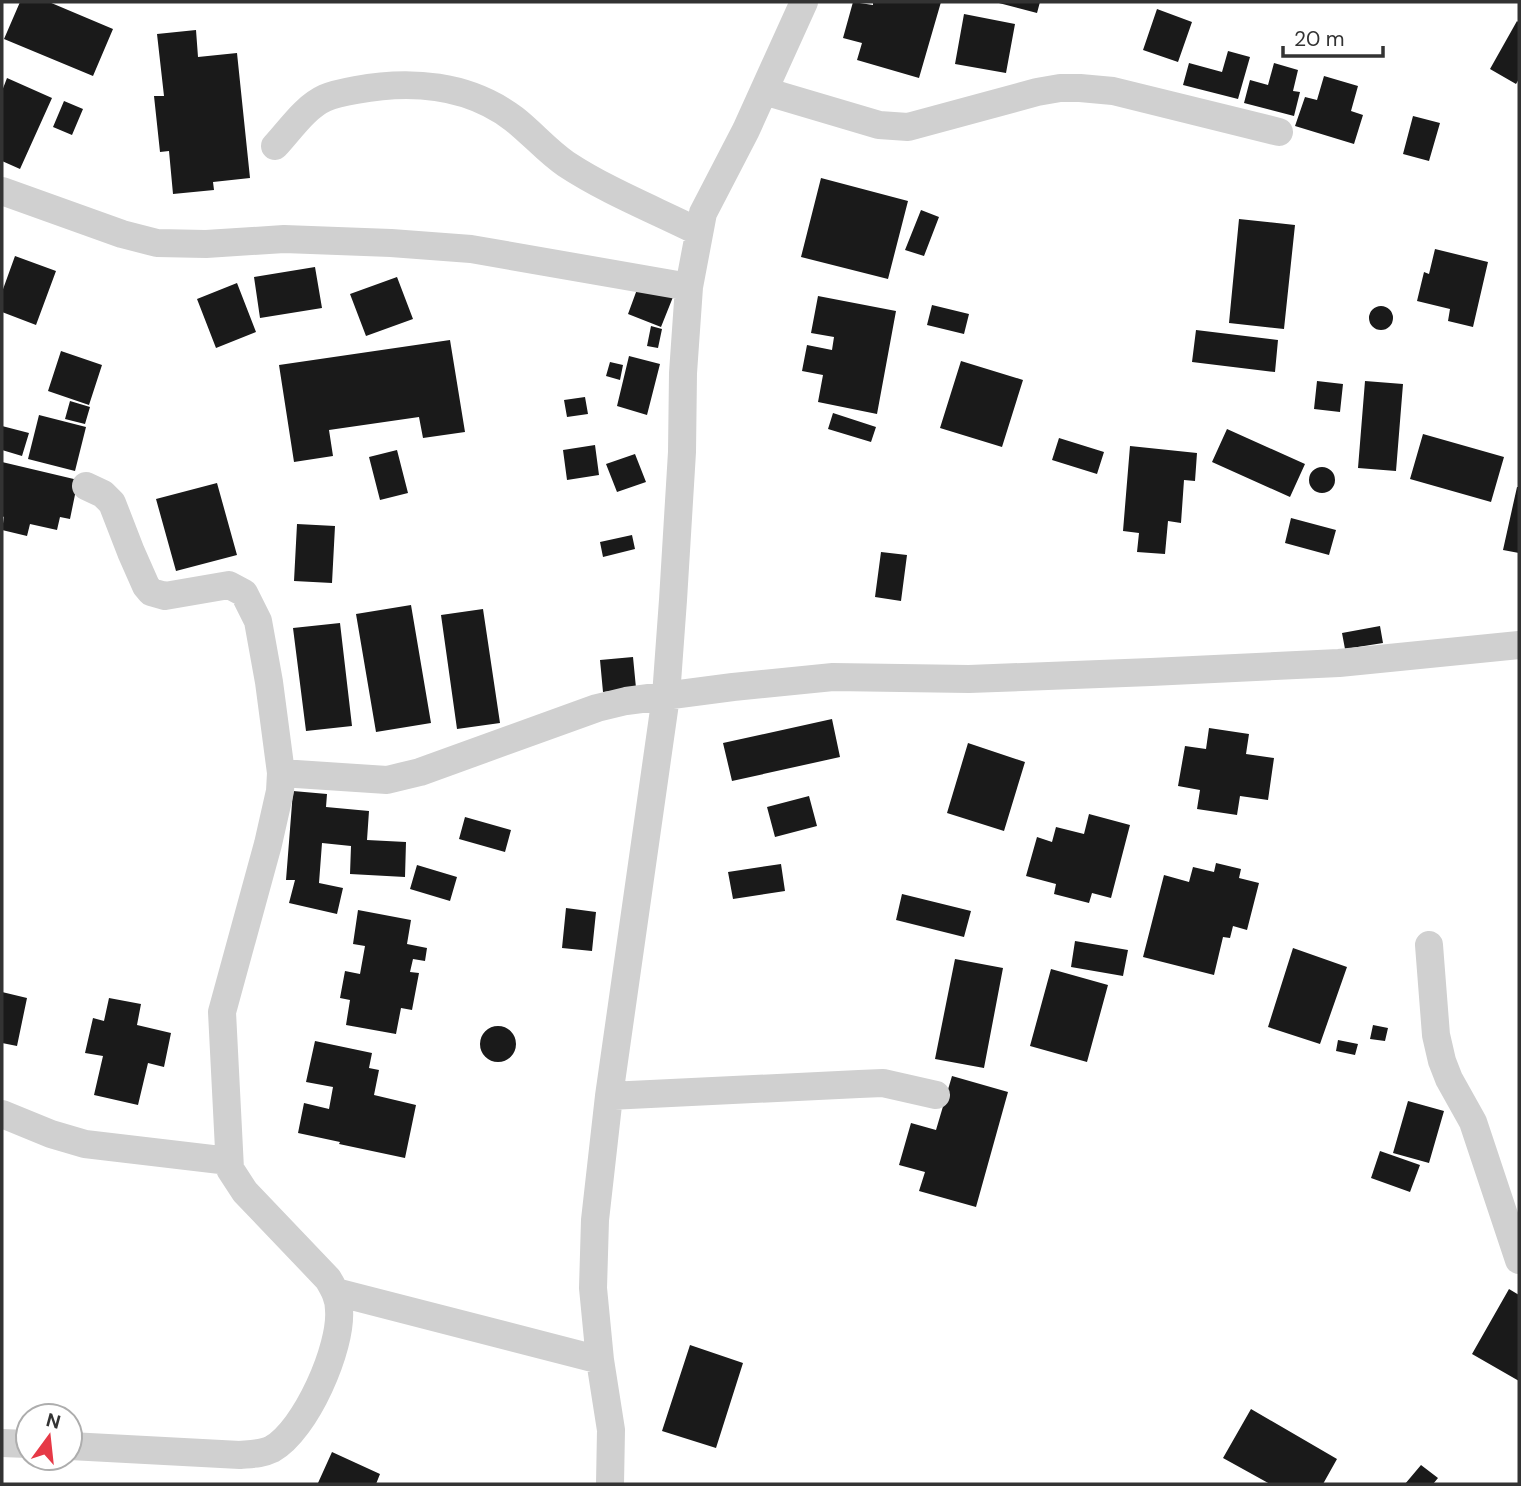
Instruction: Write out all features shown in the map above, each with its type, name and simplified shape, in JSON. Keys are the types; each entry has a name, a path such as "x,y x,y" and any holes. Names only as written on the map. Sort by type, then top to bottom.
{"street":[{"path":"610,1484 611,1430 600,1360 593,1259 609,1096 666,696 682,452 683,373 689,287 703,213 746,130 804,2"},
{"path":"275,146 310,108 323,99 376,86 423,84 463,93 495,107 514,119 548,151 587,177 699,232"},
{"path":"764,91 879,125 908,127 1037,92 1080,88 1113,91 1279,132"},
{"path":"2,191 122,234 157,243 206,244 284,239 471,249 689,287"},
{"path":"84,1448 240,1455 271,1450 285,1440 301,1421 323,1378 338,1330 340,1312 336,1292 315,1265 245,1192 233,1177 229,1161 222,1012 268,844 280,791 281,773 258,621 244,593 229,585 165,596 151,592 131,552 112,503 103,494 86,486"},
{"path":"281,773 387,779 420,772 597,708 666,696 833,677 969,679 1151,672 1339,663 1519,645"},
{"path":"1429,945 1436,1035 1442,1061 1473,1122 1519,1260"},
{"path":"609,1096 859,1083 883,1083 936,1095"},
{"path":"2,1114 51,1134 85,1144 229,1161"},
{"path":"336,1292 600,1360"}],"building":[{"path":"20,2 49,2 113,29 93,76 4,39"},
{"path":"853,2 873,5 873,2 941,2 919,78 857,60 862,43 843,38"},
{"path":"995,2 1040,2 1037,13"},
{"path":"1157,9 1192,22 1178,62 1143,50"},
{"path":"964,14 1015,24 1006,73 955,64"},
{"path":"1517,21 1519,79 1516,84 1490,69"},
{"path":"196,30 198,57 237,53 250,178 213,182 214,190 173,194 169,151 160,152 154,96 164,96 157,34"},
{"path":"1228,51 1250,57 1238,99 1183,85 1189,63 1222,72"},
{"path":"1274,63 1298,70 1293,91 1300,92 1294,116 1244,103 1250,80 1268,85"},
{"path":"1324,76 1358,86 1351,111 1363,115 1354,144 1295,126 1305,97 1317,100"},
{"path":"7,78 52,98 20,169 2,161 2,91"},
{"path":"64,101 83,109 72,135 53,127"},
{"path":"1413,116 1440,123 1429,161 1403,154"},
{"path":"821,178 908,201 888,279 801,257"},
{"path":"921,210 939,217 924,256 905,250"},
{"path":"1239,219 1295,225 1284,329 1229,323"},
{"path":"1435,249 1488,262 1473,327 1448,321 1450,309 1417,301 1424,272 1429,274"},
{"path":"15,256 56,271 36,325 2,312 2,292"},
{"path":"315,267 322,308 260,318 254,277"},
{"path":"397,277 413,319 366,336 350,294"},
{"path":"237,283 256,332 216,348 197,299"},
{"path":"639,284 673,297 661,327 628,314"},
{"path":"818,296 896,311 877,414 818,402 823,375 802,371 807,345 832,350 834,337 811,333"},
{"path":"932,305 969,314 964,334 927,325"},
{"path":"1381,306 1389,310 1393,318 1389,326 1381,330 1373,326 1369,318 1373,310"},
{"path":"651,326 662,329 658,348 647,346"},
{"path":"1196,330 1278,340 1275,372 1192,362"},
{"path":"450,340 465,432 423,438 419,417 329,430 333,456 294,462 279,365"},
{"path":"61,351 102,365 89,405 48,391"},
{"path":"629,356 660,364 647,415 617,406"},
{"path":"961,361 1023,380 1002,447 940,428"},
{"path":"610,362 623,365 620,380 606,376"},
{"path":"1317,381 1343,384 1340,412 1314,409"},
{"path":"1365,381 1403,384 1396,471 1358,468"},
{"path":"585,397 588,414 567,417 564,400"},
{"path":"70,401 90,407 85,424 65,419"},
{"path":"833,413 876,427 871,442 828,429"},
{"path":"39,415 86,427 75,471 28,459"},
{"path":"2,426 29,433 22,456 2,450"},
{"path":"1227,429 1305,464 1290,497 1212,462"},
{"path":"1423,434 1504,457 1491,502 1410,479"},
{"path":"1059,438 1104,452 1097,474 1052,460"},
{"path":"595,445 599,475 567,480 563,450"},
{"path":"1130,446 1197,453 1195,481 1184,480 1181,523 1168,521 1165,554 1137,552 1139,533 1123,531"},
{"path":"397,450 408,493 380,500 369,457"},
{"path":"635,454 646,482 617,492 606,464"},
{"path":"2,462 78,480 70,519 60,517 57,530 30,524 27,536 2,530"},
{"path":"1322,467 1331,471 1335,480 1331,489 1322,493 1313,489 1309,480 1313,471"},
{"path":"217,483 237,555 176,571 156,499"},
{"path":"1519,487 1519,553 1503,550"},
{"path":"1291,518 1336,530 1329,555 1285,543"},
{"path":"297,524 335,526 332,583 294,581"},
{"path":"632,535 635,549 603,557 600,542"},
{"path":"881,552 907,555 901,601 875,597"},
{"path":"411,605 431,723 376,732 356,614"},
{"path":"483,609 500,723 457,729 441,615"},
{"path":"340,623 352,726 306,731 293,628"},
{"path":"1380,626 1383,643 1345,649 1342,633"},
{"path":"633,657 636,688 603,692 600,660"},
{"path":"832,719 840,757 732,781 723,743"},
{"path":"1209,728 1249,734 1246,754 1274,758 1268,800 1240,796 1237,815 1197,809 1200,790 1178,786 1185,746 1206,749"},
{"path":"968,743 1025,762 1004,831 947,813"},
{"path":"293,791 327,794 326,807 369,811 367,840 406,842 405,877 350,874 351,846 322,843 319,883 343,888 337,914 289,903 295,880 286,880"},
{"path":"809,796 817,826 775,837 767,807"},
{"path":"1089,814 1130,825 1111,898 1092,893 1089,903 1054,894 1056,884 1026,876 1037,837 1052,842 1056,827 1084,834"},
{"path":"465,817 511,830 505,852 459,839"},
{"path":"1216,863 1241,869 1239,878 1259,883 1247,930 1233,926 1230,938 1223,937 1214,975 1143,957 1164,875 1189,882 1193,867 1214,872"},
{"path":"781,864 785,891 733,899 728,872"},
{"path":"417,865 457,877 450,901 410,889"},
{"path":"902,894 971,911 964,937 896,920"},
{"path":"566,908 596,912 592,951 562,948"},
{"path":"358,910 411,920 407,944 427,948 425,961 413,959 410,972 419,973 412,1010 401,1008 396,1034 346,1025 350,1000 340,998 345,971 360,974 365,946 353,944"},
{"path":"1075,941 1128,950 1123,976 1071,967"},
{"path":"1293,948 1347,967 1320,1044 1268,1027"},
{"path":"955,959 1003,968 984,1068 935,1059"},
{"path":"1051,969 1108,985 1087,1062 1030,1046"},
{"path":"2,992 27,998 17,1046 2,1043"},
{"path":"109,998 141,1004 137,1025 171,1033 164,1067 148,1063 138,1105 94,1095 103,1056 85,1053 93,1018 104,1021"},
{"path":"1373,1025 1388,1028 1385,1041 1370,1039"},
{"path":"498,1026 511,1031 516,1044 511,1057 498,1062 485,1057 480,1044 485,1031"},
{"path":"1338,1040 1358,1044 1355,1055 1336,1051"},
{"path":"315,1041 372,1053 369,1068 379,1070 374,1095 416,1105 405,1158 298,1133 304,1103 329,1109 333,1087 306,1082"},
{"path":"952,1076 1008,1092 976,1207 919,1191 925,1172 899,1165 911,1123 936,1130"},
{"path":"1408,1101 1444,1111 1429,1163 1393,1153"},
{"path":"1380,1151 1420,1165 1410,1192 1371,1178"},
{"path":"1509,1289 1519,1295 1519,1381 1472,1354"},
{"path":"690,1345 743,1363 716,1448 662,1431"},
{"path":"1251,1409 1337,1459 1323,1484 1270,1484 1223,1458"},
{"path":"332,1452 380,1474 376,1484 318,1483"},
{"path":"1421,1465 1438,1478 1433,1484 1405,1484"}]}
